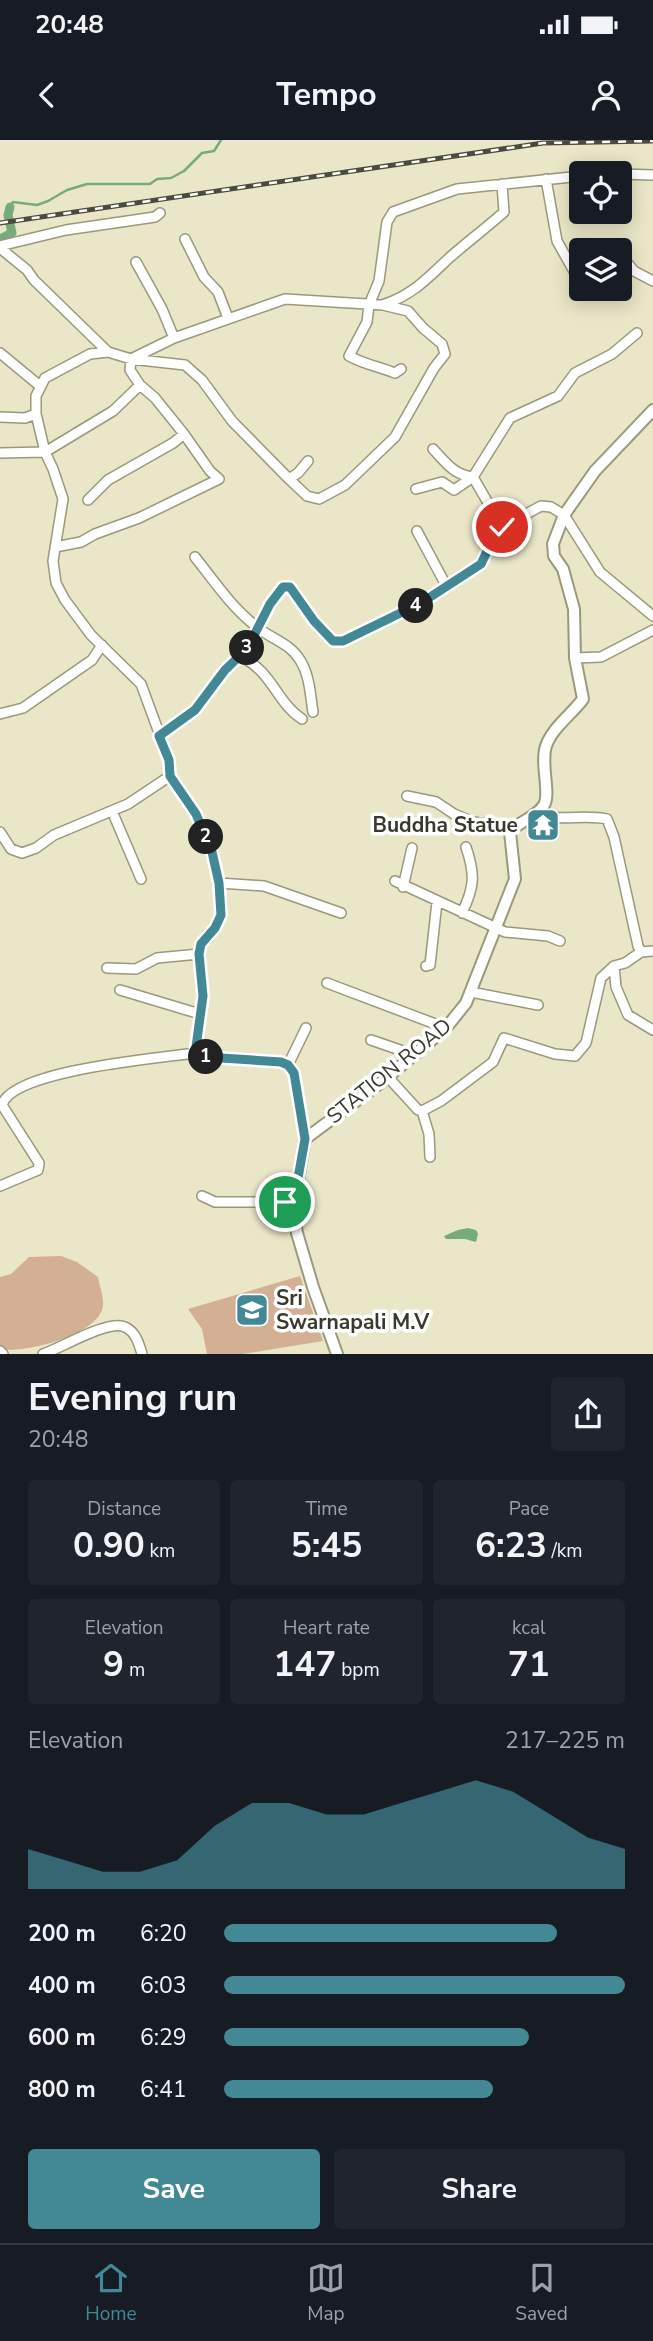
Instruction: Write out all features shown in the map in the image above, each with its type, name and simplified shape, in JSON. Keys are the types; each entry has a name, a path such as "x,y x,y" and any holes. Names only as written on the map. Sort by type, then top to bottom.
{"street":[{"path":"632,174 653,174"},
{"path":"401,369 394,373 381,367 366,365 349,356 367,322 369,305 379,281 387,222 393,212 457,189 569,177"},
{"path":"546,179 557,241 569,262"},
{"path":"383,305 403,298 425,283 504,212 502,184"},
{"path":"0,247 66,230 155,217 160,213"},
{"path":"185,239 204,277 218,292 228,318"},
{"path":"0,247 27,270 108,352"},
{"path":"136,262 162,309 174,338"},
{"path":"632,269 653,281"},
{"path":"131,359 174,338 285,299 383,305 408,311 442,344 444,354 395,437 345,485 319,499 307,496 289,479 232,421 202,380 185,365 131,359 108,352 90,354 45,378 36,396 36,414 45,452 62,499 53,561 56,583 91,635 141,684 169,760 170,776 196,814 212,852 219,883 221,915 215,928 201,944 199,954 203,996 195,1054"},
{"path":"416,489 442,482 454,490 473,477 510,418 558,396 575,373 612,354 637,333"},
{"path":"0,353 40,386"},
{"path":"55,547 80,542 139,518 219,479 210,471 155,398 140,385 130,370 131,359"},
{"path":"0,453 45,452 113,411 140,385"},
{"path":"407,796 436,802 473,822 501,826 509,832 537,814 547,800 543,771 544,749 548,739 583,699 575,658 574,609 563,569 554,556 552,544 564,515 594,471 653,410"},
{"path":"0,417 25,418 36,414"},
{"path":"88,500 108,480 184,434"},
{"path":"433,449 449,467 462,476 473,477"},
{"path":"289,479 308,461"},
{"path":"473,477 502,527"},
{"path":"159,736 195,710 225,670 247,649 270,604 283,587 290,587 314,621 333,641 343,641 421,603 481,564 495,535 502,527 541,506 551,507 564,515 600,572 653,616"},
{"path":"417,531 447,587"},
{"path":"195,557 232,604 258,628 286,644 299,658 308,678 313,712"},
{"path":"575,658 601,657 653,630"},
{"path":"0,714 23,708 92,660 102,645"},
{"path":"240,656 254,663 270,680 292,713 302,719"},
{"path":"0,832 11,849 22,853 36,848 54,835 128,804 170,776"},
{"path":"112,811 141,878"},
{"path":"537,814 565,818 596,816 607,819 614,837 641,952"},
{"name":"STATION ROAD","path":"305,1139 446,1028 466,1003 515,879 509,832"},
{"path":"462,913 470,896 474,872 466,846"},
{"path":"412,848 399,884 505,932 548,936 560,941"},
{"path":"219,883 264,886 341,913"},
{"path":"426,966 430,965 437,902"},
{"path":"422,1111 441,1101 493,1062 504,1038 555,1054 575,1056 586,1043 601,978 614,966 625,963 641,952 653,951"},
{"path":"107,968 136,969 158,958 199,954"},
{"path":"614,966 617,987 628,1015 653,1030"},
{"path":"327,983 446,1028"},
{"path":"120,990 200,1014"},
{"path":"471,992 537,1005"},
{"path":"288,1065 306,1028"},
{"path":"371,1040 400,1050 410,1057"},
{"path":"0,1186 38,1170 39,1163 2,1105 8,1095 21,1087 84,1067 195,1054 281,1062 288,1065 294,1073 305,1139 293,1206 296,1233 337,1354"},
{"path":"387,1076 418,1110 422,1111 429,1134 430,1157"},
{"path":"202,1196 215,1202 285,1202 293,1206"},
{"path":"43,1354 113,1325 125,1327 136,1336 142,1354"}],"shaded area":[{"path":"458,1230 476,1230 476,1242 446,1239 444,1236"},
{"path":"61,1256 77,1262 98,1277 103,1302 99,1316 76,1333 59,1340 26,1348 0,1349 0,1277 11,1274 29,1257"},
{"name":"Sri Swarnapali M.V","path":"300,1276 323,1341 243,1354 207,1354 202,1329 188,1309"}],"waterway":[{"path":"10,207 13,202 37,205 67,190 87,184 150,184 157,179 171,178 184,171 202,153 214,151 221,140"},
{"path":"0,239 12,233 8,215 10,207"}],"railway":[{"path":"0,223 543,143 653,141"}],"place":[{"name":"Buddha Statue","path":"543,825"},
{"name":"Sri Swarnapali M.V","path":"252,1310"}],"route":[{"path":"285,1202 293,1206 305,1139 294,1073 288,1065 281,1062 195,1054 203,996 199,954 201,944 215,928 221,915 219,883 212,852 196,814 170,776 169,760 159,736 195,710 225,670 247,649 270,604 283,587 290,587 314,621 333,641 343,641 421,603 481,564 495,535 502,527"}]}
